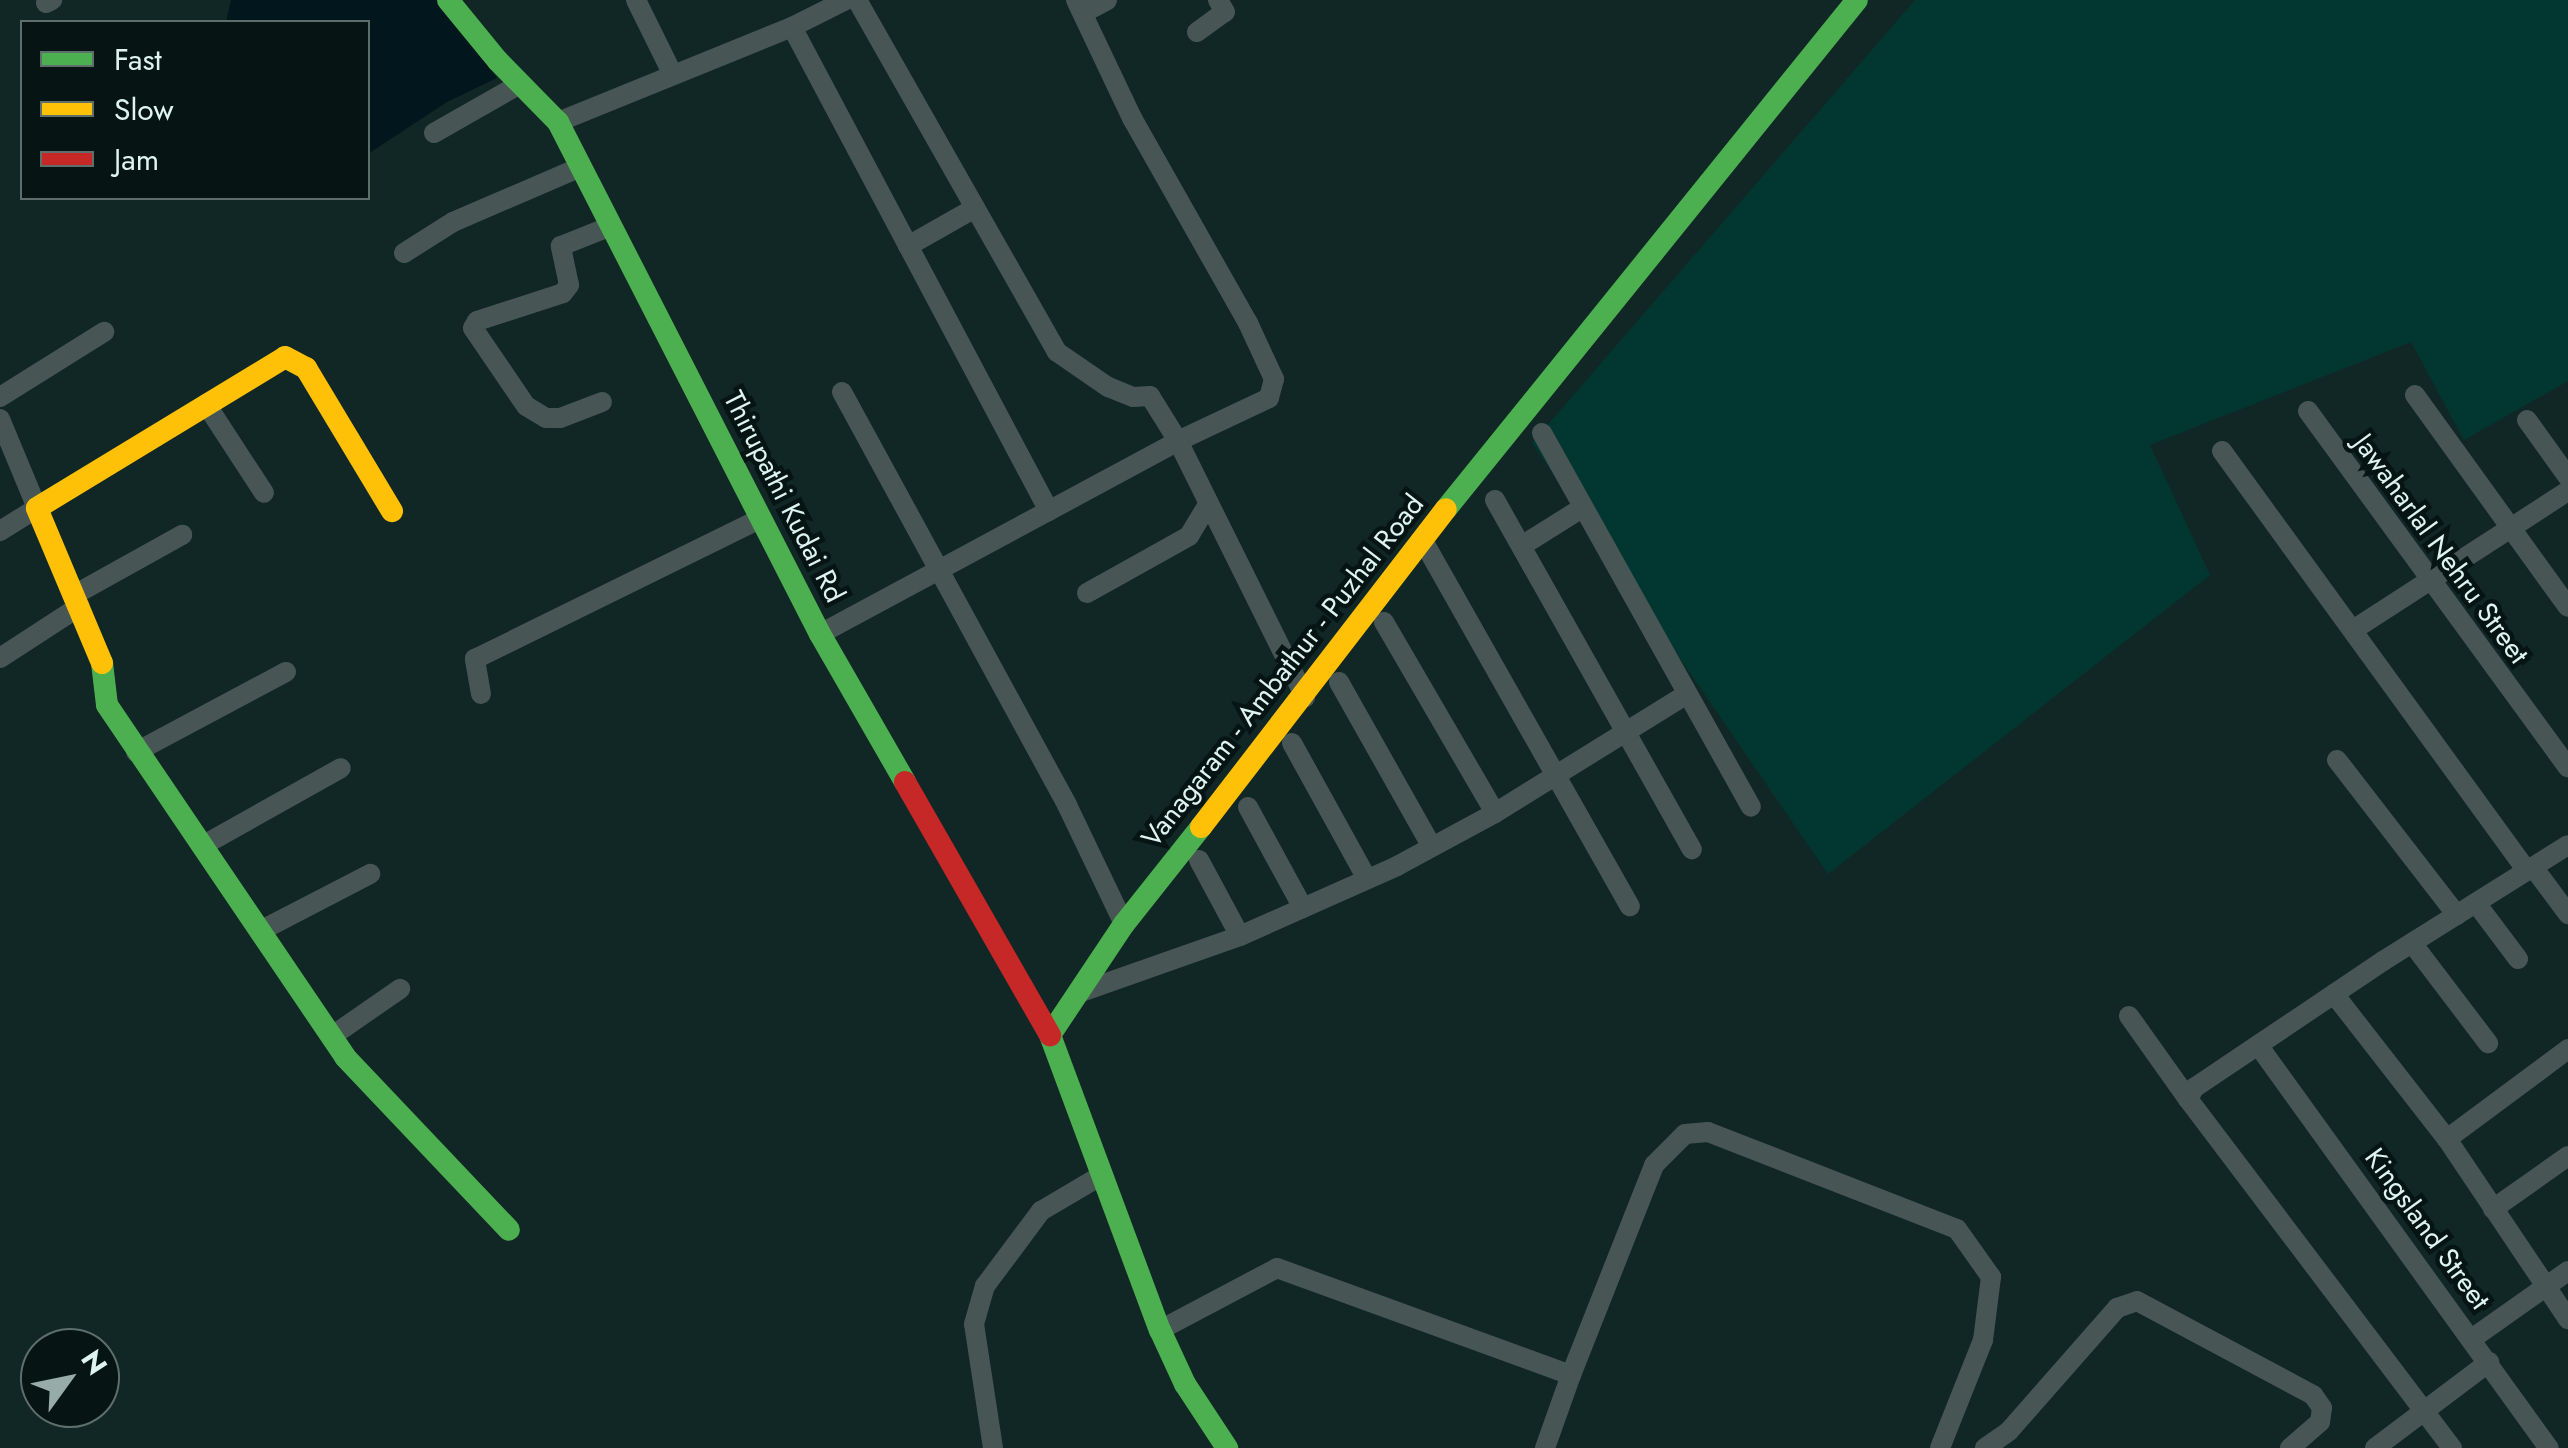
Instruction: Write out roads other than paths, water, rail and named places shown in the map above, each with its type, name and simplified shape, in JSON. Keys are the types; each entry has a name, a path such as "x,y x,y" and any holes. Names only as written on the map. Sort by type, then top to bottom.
{"street":[{"name":"Thirupathi Kudai Rd","path":"448,0 558,122 820,634 1050,1035"},
{"path":"636,0 672,73"},
{"path":"558,122 792,27 846,0"},
{"path":"857,0 1057,352 1108,388 1132,398 1150,396 1178,441 1306,697"},
{"path":"820,634 1178,441 1269,398 1274,379 1248,323 1132,118 1080,6 1108,0"},
{"path":"1197,32 1225,12 1218,0"},
{"name":"Vanagaram - Ambathur - Puzhal Road","path":"1050,1035 1124,924 1306,697 1422,539 1856,0"},
{"path":"792,27 1049,511"},
{"path":"434,132 520,84"},
{"path":"404,252 454,222 582,167"},
{"path":"908,246 975,208"},
{"path":"602,402 560,418 546,418 526,406 473,328 477,321 563,293 569,285 560,246 611,226"},
{"path":"0,396 104,332"},
{"path":"0,532 276,361 296,359 306,368 392,511"},
{"path":"842,392 1067,805 1124,924"},
{"path":"2415,396 2568,607"},
{"path":"206,404 264,494"},
{"name":"Jawaharlal Nehru Street","path":"2308,411 2568,766"},
{"path":"0,420 102,657 107,706 346,1057 509,1230"},
{"path":"2527,420 2568,477"},
{"path":"1542,433 1751,807"},
{"path":"2222,450 2530,869 2568,914"},
{"path":"2353,630 2568,491"},
{"path":"1496,500 1692,850"},
{"path":"1086,593 1189,536 1208,504"},
{"path":"1523,545 1582,508"},
{"path":"481,694 475,659 761,518"},
{"path":"0,658 77,601 182,536"},
{"path":"1422,539 1630,906"},
{"path":"1384,622 1495,813"},
{"path":"136,752 286,672"},
{"path":"1339,682 1432,847"},
{"path":"1078,993 1240,936 1367,879 1495,813 1687,694"},
{"path":"1292,743 1367,879"},
{"path":"2337,760 2456,915"},
{"path":"202,846 341,768"},
{"path":"1248,807 1303,908"},
{"path":"2188,1099 2194,1088 2334,994 2568,845"},
{"path":"1199,860 1240,936"},
{"path":"262,930 370,874"},
{"path":"2476,903 2518,959"},
{"path":"2412,943 2488,1042"},
{"path":"332,1036 400,990"},
{"path":"2334,994 2446,1138 2568,1319"},
{"path":"2129,1016 2452,1448"},
{"path":"1050,1035 1160,1330 1185,1384 1227,1448"},
{"name":"Kingsland Street","path":"2258,1045 2549,1448"},
{"path":"2446,1138 2568,1049"},
{"path":"1545,1448 1654,1165 1685,1134 1708,1132 1956,1229 1991,1277 1983,1340 1940,1448"},
{"path":"2494,1209 2568,1156"},
{"path":"993,1448 974,1324 985,1286 1040,1211 1102,1175"},
{"path":"1160,1330 1277,1268 1571,1375"},
{"path":"2473,1338 2568,1271"},
{"path":"1985,1448 2008,1431 2118,1308 2137,1301 2313,1395 2322,1408 2320,1422 2290,1448"},
{"path":"2375,1448 2489,1362"},
{"path":"2008,1431 2022,1448"}],"water":[{"path":"231,0 440,0 497,78 447,102 370,153 370,20 226,20"}]}
